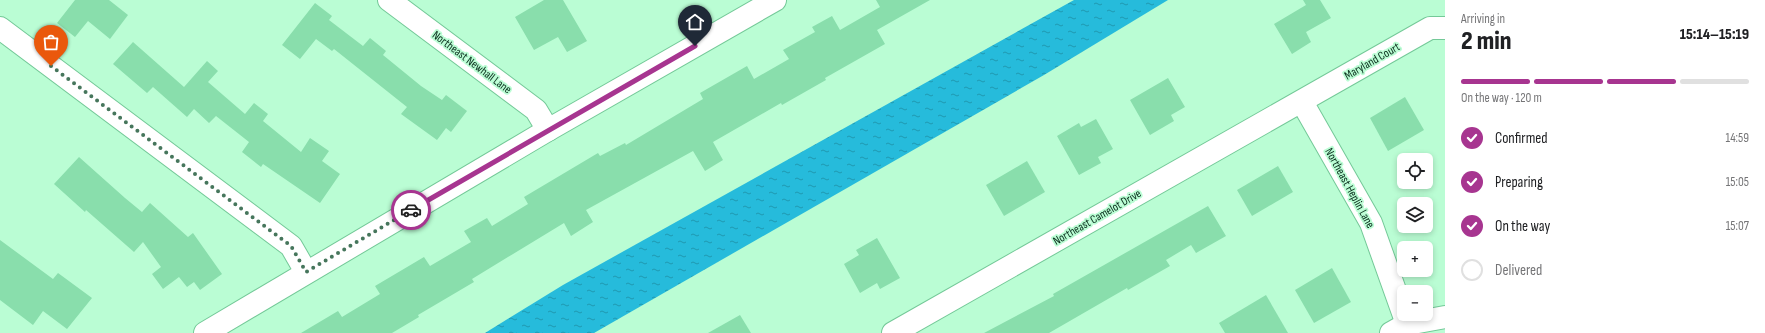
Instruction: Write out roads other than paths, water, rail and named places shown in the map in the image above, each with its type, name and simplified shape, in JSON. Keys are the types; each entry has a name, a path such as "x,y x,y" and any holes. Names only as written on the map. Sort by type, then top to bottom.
{"street":[{"name":"Northeast Newhall Lane","path":"388,0 536,110 548,130"},
{"path":"205,333 548,130 775,0"},
{"path":"0,28 291,246 306,272"},
{"name":"Maryland Court","path":"1302,102 1430,28 1445,28"},
{"name":"Northeast Heplin Lane","path":"1302,102 1371,223 1399,328"},
{"name":"Northeast Camelot Drive","path":"893,333 1302,102"},
{"path":"1399,328 1445,317"}],"water":[{"path":"1074,0 1168,0 1044,75 594,333 485,333 563,285"}]}
